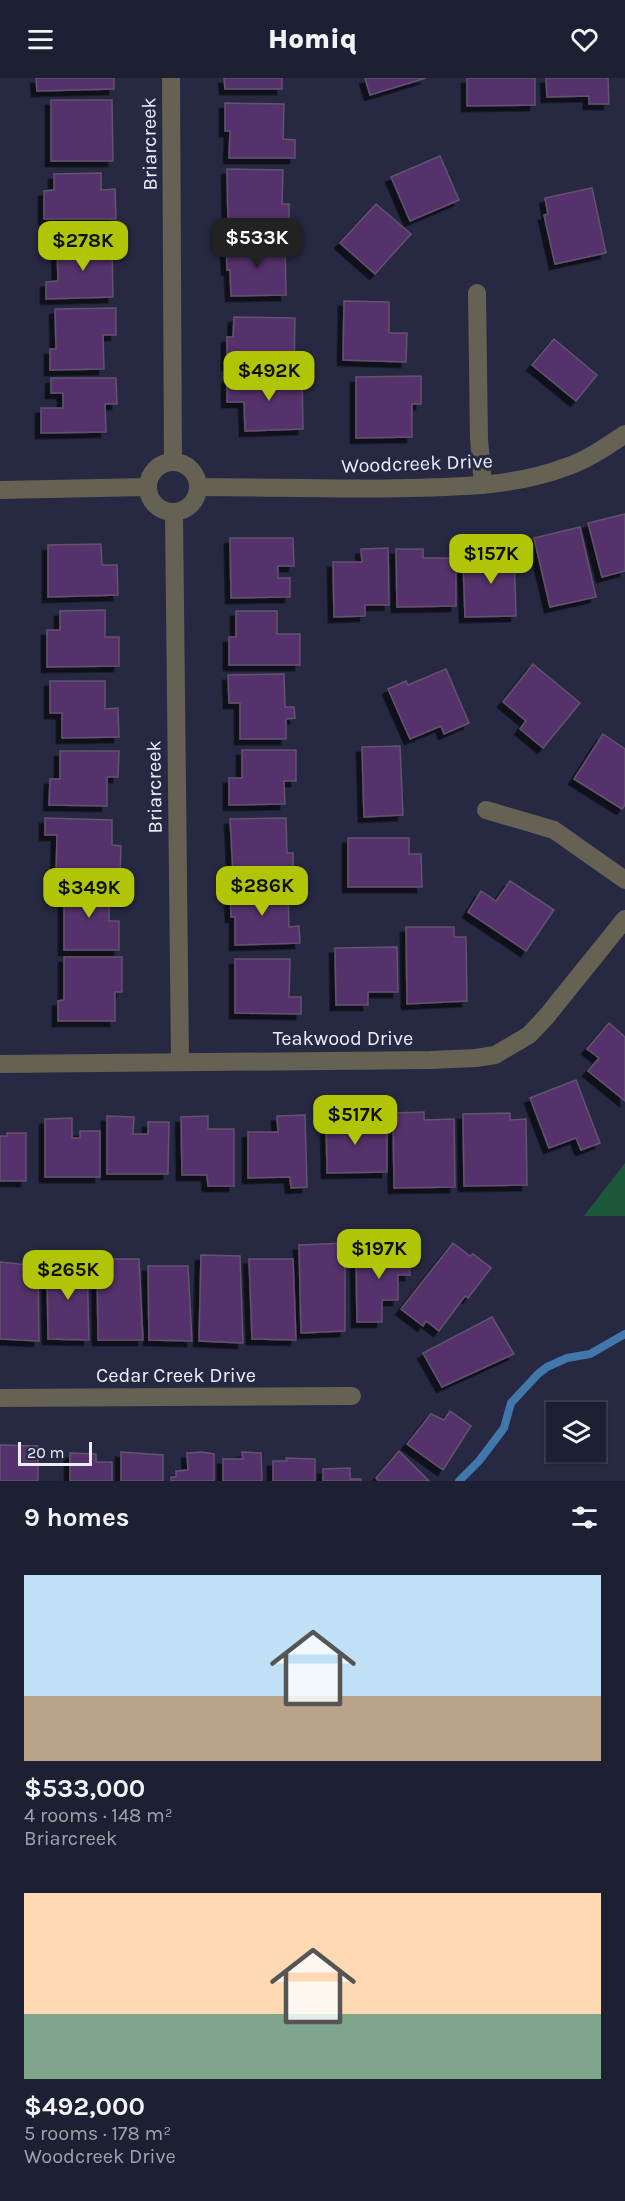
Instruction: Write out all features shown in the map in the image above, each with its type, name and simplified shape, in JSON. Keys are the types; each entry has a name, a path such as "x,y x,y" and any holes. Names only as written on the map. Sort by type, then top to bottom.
{"street":[{"name":"Briarcreek","path":"171,78 173,462"},
{"path":"477,292 479,439 483,485"},
{"name":"Woodcreek Drive","path":"199,487 383,489 483,485 544,474 568,467 603,450 625,434"},
{"path":"173,462 185,464 193,470 199,487 197,499 191,506 182,512 174,513 162,510 154,504 149,496 148,487 150,476 156,468 173,462"},
{"path":"0,490 148,487"},
{"name":"Briarcreek","path":"174,513 180,1062"},
{"path":"486,810 554,830 625,880"},
{"name":"Teakwood Drive","path":"0,1064 430,1060 495,1055 529,1035 541,1023 625,919"},
{"name":"Cedar Creek Drive","path":"0,1398 352,1396"}],"green space":[{"path":"625,1163 625,1216 584,1216"}],"building":[{"path":"36,78 114,78 114,89 37,91"},
{"path":"224,78 282,78 282,89 225,89"},
{"path":"365,78 426,78 370,95"},
{"path":"467,78 535,78 535,105 467,106"},
{"path":"546,78 608,78 609,104 589,104 589,96 547,97"},
{"path":"51,100 112,100 113,161 51,161"},
{"path":"225,103 284,104 283,139 295,140 295,158 229,158 230,131 225,131"},
{"path":"440,156 459,200 410,221 391,177"},
{"path":"227,169 283,170 282,204 289,204 289,225 228,223"},
{"path":"101,173 101,190 115,189 116,219 44,219 44,191 54,190 54,174"},
{"path":"592,188 606,253 555,264 544,215 548,214 545,198"},
{"path":"376,204 411,234 375,274 340,243"},
{"path":"285,242 286,295 231,296 226,243"},
{"path":"112,243 113,297 46,299 46,282 58,281 57,245"},
{"path":"344,301 389,302 389,333 407,333 406,362 343,360"},
{"path":"116,308 116,335 103,335 104,369 50,370 50,349 56,349 55,309"},
{"path":"234,317 295,318 294,366 227,365 227,337 233,337"},
{"path":"554,339 597,375 576,401 532,365"},
{"path":"302,376 303,429 245,431 244,402 227,402 227,378"},
{"path":"421,376 421,404 412,404 412,437 356,438 356,377"},
{"path":"51,378 116,378 117,404 105,404 106,432 41,433 41,408 63,408 63,393 51,393"},
{"path":"625,514 625,571 602,577 588,523"},
{"path":"580,527 596,597 550,607 534,538"},
{"path":"230,538 293,538 294,566 278,566 278,578 290,578 290,597 231,598"},
{"path":"101,544 102,565 117,565 118,595 48,597 48,545"},
{"path":"514,547 516,616 465,617 463,562 484,562 484,548"},
{"path":"388,548 389,605 365,605 365,616 334,617 333,562 362,562 361,549"},
{"path":"396,549 423,549 423,558 456,558 456,606 397,607"},
{"path":"105,610 105,637 119,637 119,666 47,667 47,630 60,630 60,611"},
{"path":"236,611 277,611 277,634 300,634 300,665 229,665 229,637 236,637"},
{"path":"533,664 580,703 543,748 520,729 526,721 503,702"},
{"path":"446,669 469,723 444,734 441,726 410,739 388,689 406,681 408,685"},
{"path":"284,674 285,707 294,707 295,718 286,719 286,739 240,739 240,703 229,703 228,675"},
{"path":"50,681 105,681 105,709 118,708 119,737 62,738 62,713 50,713"},
{"path":"603,734 625,749 625,805 622,809 574,779"},
{"path":"400,746 403,815 364,817 362,747"},
{"path":"242,750 296,750 296,781 284,781 285,804 229,805 229,778 242,778"},
{"path":"60,751 119,751 118,777 107,777 107,806 49,805 50,779 60,779"},
{"path":"45,818 112,820 112,845 121,846 120,877 56,876 57,835 45,835"},
{"path":"286,818 287,853 293,853 293,874 233,874 230,819"},
{"path":"348,838 409,838 409,854 421,854 422,887 348,887"},
{"path":"510,881 554,910 526,951 468,912 481,891 496,901"},
{"path":"109,885 109,921 119,921 119,950 64,950 64,886"},
{"path":"288,889 289,927 299,926 300,943 235,945 235,917 231,917 230,890"},
{"path":"406,927 454,927 454,937 466,937 467,1001 407,1004"},
{"path":"397,947 398,992 368,992 368,1005 336,1005 335,948"},
{"path":"64,957 122,957 122,992 115,992 115,1021 58,1021 58,1001 64,1000"},
{"path":"235,959 290,959 289,997 301,997 301,1014 235,1013"},
{"path":"609,1023 625,1037 625,1101 588,1071 599,1058 587,1049"},
{"path":"576,1080 600,1143 581,1150 576,1138 549,1148 530,1098"},
{"path":"424,1112 424,1120 454,1119 455,1187 394,1188 393,1113"},
{"path":"510,1113 510,1120 526,1119 527,1185 464,1186 463,1114"},
{"path":"360,1114 360,1126 387,1126 387,1172 327,1173 326,1115"},
{"path":"305,1115 307,1187 291,1188 290,1177 248,1178 248,1132 278,1132 277,1116"},
{"path":"107,1116 134,1117 133,1134 148,1134 148,1122 169,1122 168,1174 107,1174"},
{"path":"208,1116 208,1129 234,1129 234,1186 208,1186 207,1175 182,1175 181,1117"},
{"path":"72,1118 72,1138 80,1138 80,1131 100,1131 100,1177 45,1177 45,1119"},
{"path":"7,1133 26,1133 26,1181 0,1181 0,1136 7,1136"},
{"path":"345,1243 345,1331 301,1333 299,1245"},
{"path":"453,1243 470,1256 473,1254 491,1268 468,1298 465,1296 439,1331 426,1321 423,1326 401,1309"},
{"path":"362,1248 409,1248 410,1275 398,1275 398,1300 382,1300 382,1322 357,1322 356,1258 362,1258"},
{"path":"201,1255 240,1256 243,1343 199,1341"},
{"path":"97,1259 139,1259 143,1340 98,1340"},
{"path":"249,1259 293,1259 296,1340 252,1339"},
{"path":"0,1262 38,1266 39,1341 0,1339"},
{"path":"47,1262 87,1263 89,1340 48,1339"},
{"path":"148,1266 188,1266 192,1341 149,1340"},
{"path":"492,1317 514,1354 442,1387 423,1353"},
{"path":"450,1411 471,1426 443,1470 407,1444 431,1414 444,1420"},
{"path":"0,1445 38,1446 38,1481 0,1481"},
{"path":"399,1451 429,1481 378,1481 376,1478"},
{"path":"121,1452 163,1455 163,1481 121,1481"},
{"path":"242,1452 261,1453 262,1481 223,1481 223,1459 243,1459"},
{"path":"70,1453 96,1454 96,1462 112,1462 112,1481 70,1481"},
{"path":"187,1453 214,1454 214,1481 171,1481 171,1477 176,1477 176,1471 188,1470"},
{"path":"286,1458 315,1459 315,1481 273,1481 273,1461 287,1461"},
{"path":"350,1468 350,1479 361,1479 361,1481 323,1481 323,1469"}],"waterway":[{"path":"459,1481 479,1461 504,1428 511,1403 538,1374 567,1358 590,1354 625,1334"}]}
